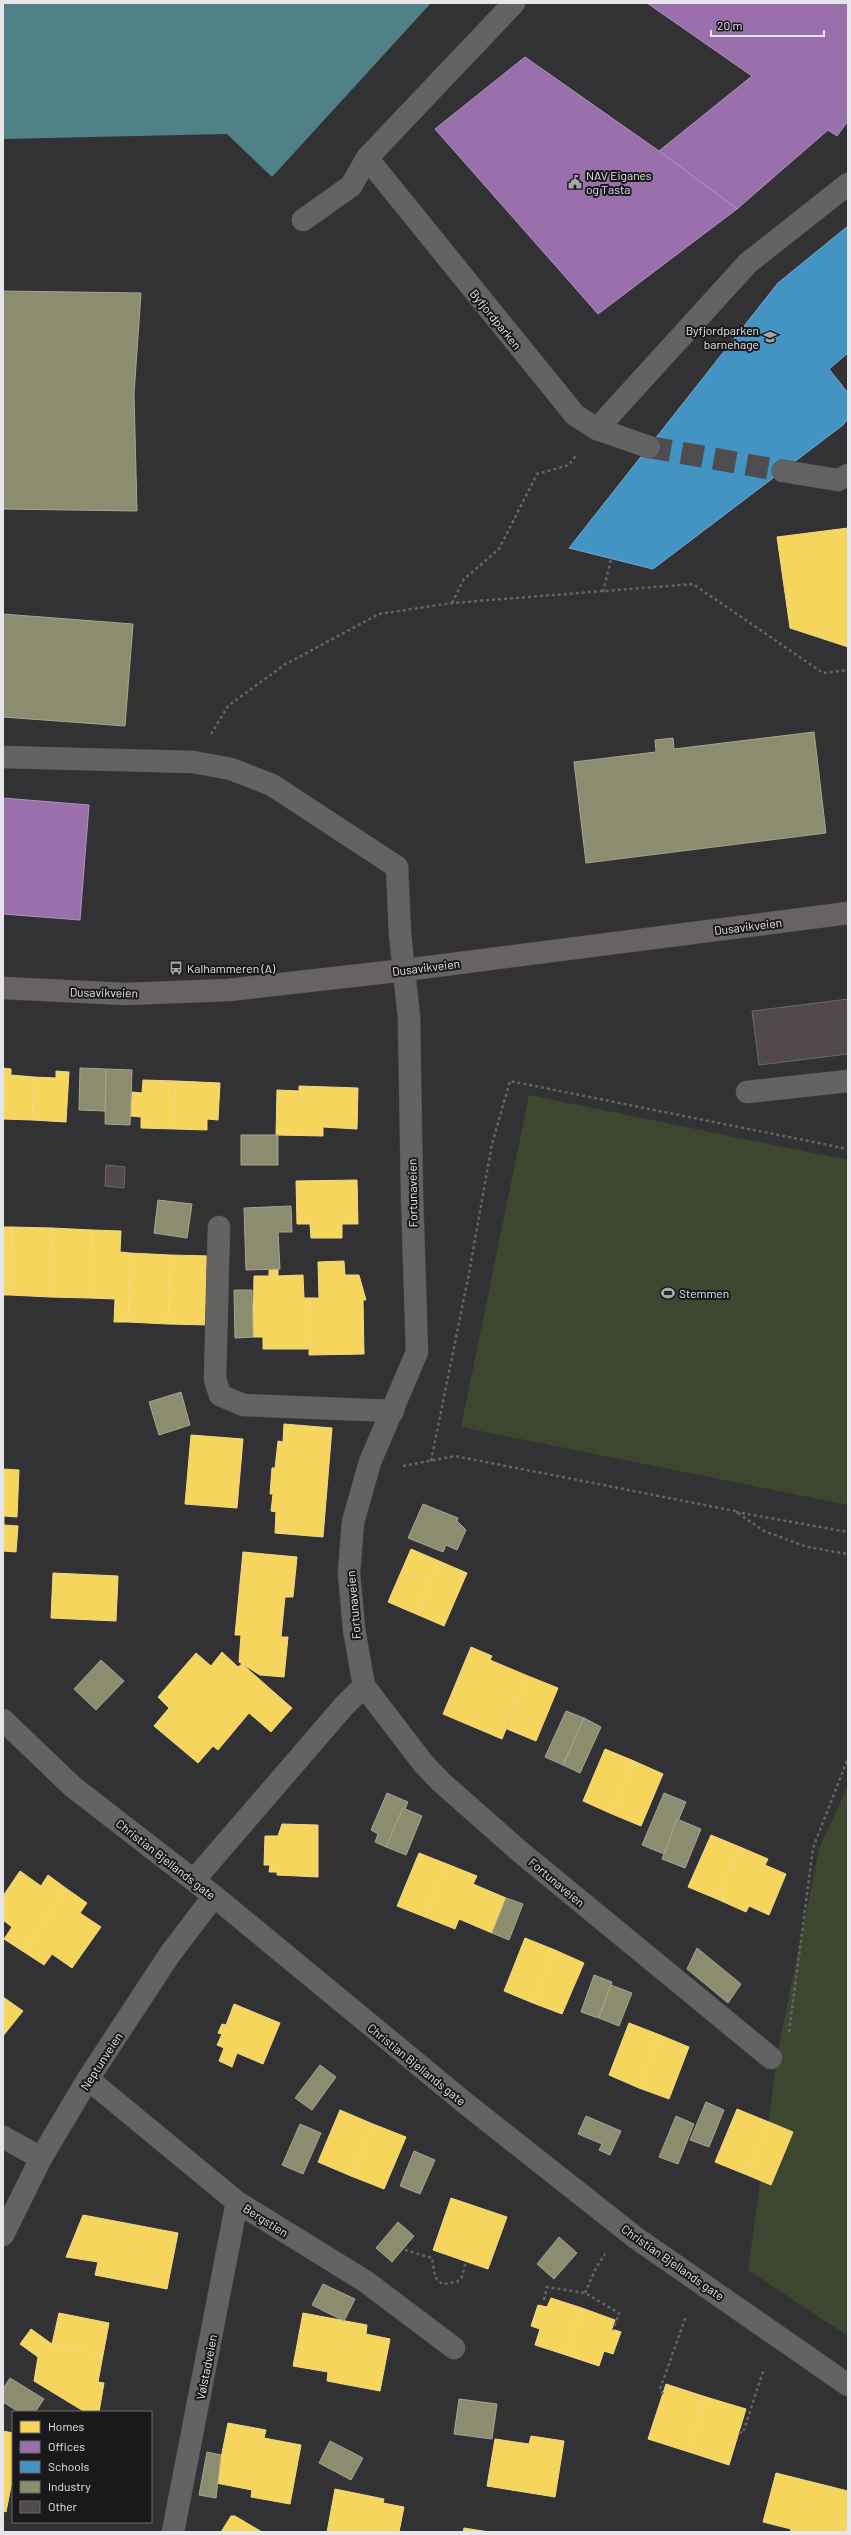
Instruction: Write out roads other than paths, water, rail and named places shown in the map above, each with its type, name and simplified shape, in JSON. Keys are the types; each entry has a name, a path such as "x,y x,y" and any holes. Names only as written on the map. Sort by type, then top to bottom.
{"main road":[{"name":"Dusavikveien","path":"3,988 126,994 229,990 405,970 848,913"}],"street":[{"path":"303,220 351,186 367,158 514,3"},
{"name":"Byfjordparken","path":"367,158 556,394 575,415 597,429 649,447"},
{"path":"597,429 748,263 848,184"},
{"path":"783,471 838,480 848,475"},
{"name":"Fortunaveien","path":"3,757 193,762 230,768 272,785 397,867 410,1018 412,1195 417,1352 370,1462 353,1522 348,1573 354,1629 364,1686 423,1763 441,1782 518,1850 772,2058"},
{"path":"747,1092 848,1081"},
{"path":"219,1227 215,1379 220,1395 242,1405 393,1411"},
{"path":"194,1880 339,1711 364,1686"},
{"name":"Christian Bjellands gate","path":"3,1720 73,1787 214,1896 465,2103 636,2238 848,2385"},
{"name":"Neptunveien","path":"3,2235 41,2158 88,2079 170,1954 214,1896"},
{"name":"Bergstien","path":"88,2079 237,2202 365,2281 454,2348"},
{"path":"3,2137 41,2158"},
{"name":"Vølstadveien","path":"173,2532 237,2202"}],"water":[{"path":"3,3 431,3 272,177 227,134 3,139"}],"tunnel":[{"path":"649,447 783,471"}],"place":[{"name":"NAV Eiganes og Tasta","path":"575,182"},
{"name":"Byfjordparken barnehage","path":"770,337"},
{"name":"Kalhammeren (A)","path":"176,968"},
{"name":"Stemmen","path":"668,1293"}]}
